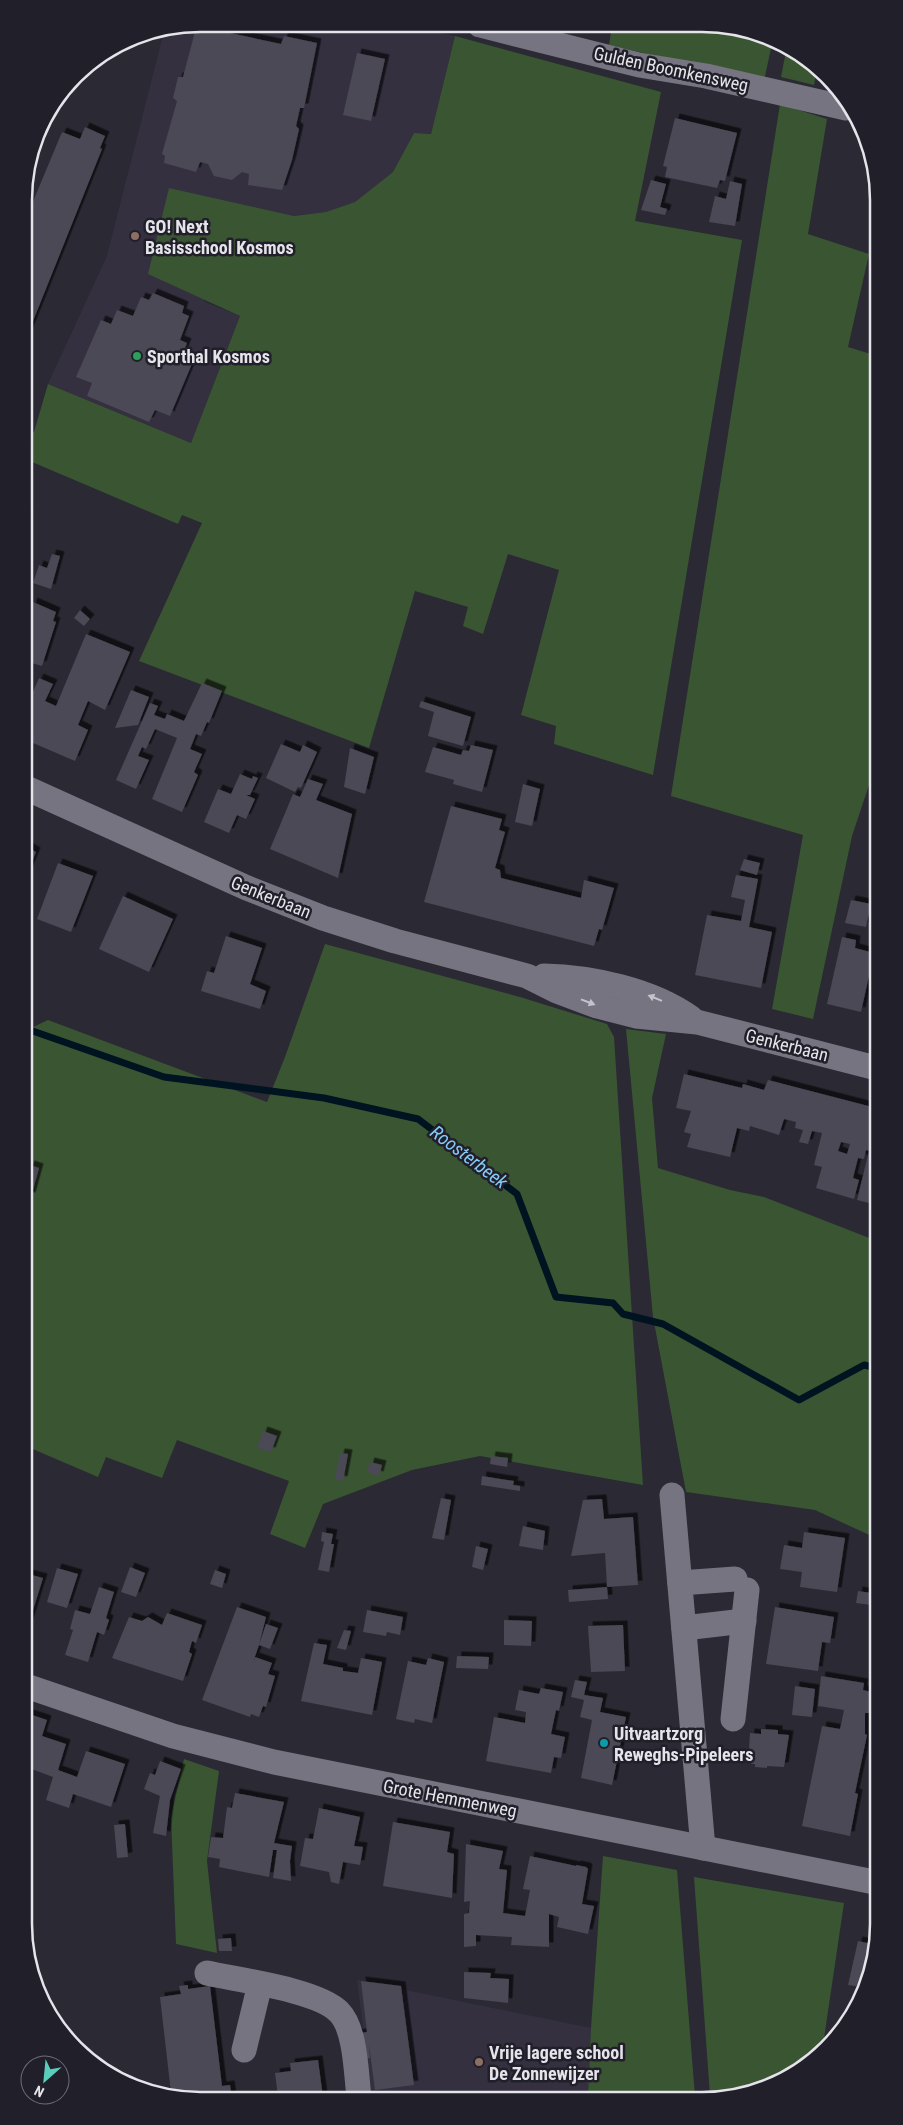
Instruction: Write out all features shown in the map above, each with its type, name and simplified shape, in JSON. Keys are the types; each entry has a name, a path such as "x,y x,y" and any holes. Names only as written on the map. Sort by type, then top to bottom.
{"street":[{"name":"Gulden Boomkensweg","path":"506,32 639,65 706,76 842,107"},
{"name":"Genkerbaan","path":"33,791 247,888 323,918 395,941 528,976 554,976 629,989 675,1006 697,1022 870,1066"},
{"path":"672,1495 703,1848"},
{"path":"680,1583 741,1585 744,1621 733,1720"},
{"path":"684,1628 744,1621"},
{"name":"Grote Hemmenweg","path":"32,1688 230,1752 870,1880"},
{"path":"207,1973 319,1998 340,2012 352,2038 358,2092"},
{"path":"244,2050 260,1984"}],"shaded area":[{"name":"GO! Next Basisschool Kosmos","path":"189,33 439,33 455,36 431,134 414,133 393,172 355,202 326,212 294,216 169,188 205,302 240,316 191,443 48,384 107,256 162,37"},
{"name":"Vrije lagere school De Zonnewijzer","path":"357,1980 591,2028 588,2092 371,2092"}],"green space":[{"path":"611,32 703,32 736,36 757,41 771,47 764,81 609,45"},
{"path":"455,36 661,92 635,221 742,240 653,775 554,744 556,726 521,715 559,570 508,554 483,634 463,626 468,607 415,591 369,748 139,661 202,523 182,515 178,524 33,462 33,431 48,384 191,443 240,316 148,274 169,188 294,216 326,212 355,202 393,172 414,133 431,134"},
{"path":"785,55 805,67 815,77 814,85 781,77"},
{"path":"780,104 827,119 808,234 869,254 848,347 870,354 870,782 852,836 813,1019 772,1009 803,835 671,796"},
{"path":"325,944 520,997 607,1024 614,1037 643,1485 480,1456 412,1470 323,1504 305,1548 270,1534 289,1481 177,1440 162,1478 106,1457 98,1477 32,1449 33,1027 48,1020 267,1102"},
{"path":"626,1029 666,1034 652,1098 658,1168 730,1190 764,1197 870,1238 870,1535 815,1510 686,1492 653,1317"},
{"path":"184,1759 219,1771 207,1861 217,1953 176,1944 171,1817"},
{"path":"603,1856 677,1870 695,2092 588,2092"},
{"path":"694,1877 844,1903 824,2040 796,2064 767,2080 746,2087 710,2092"}],"building":[{"path":"195,33 230,33 281,44 284,36 317,43 304,108 300,108 296,126 299,129 292,160 282,190 248,185 249,174 242,172 232,180 214,176 208,164 200,162 196,172 164,163 165,156 162,154 177,101 173,98 178,77 183,77"},
{"path":"357,53 385,59 371,121 343,115"},
{"path":"675,118 737,133 725,181 720,180 717,188 665,177 667,167 663,166"},
{"path":"85,127 105,136 100,148 102,149 33,321 33,201 62,132 80,139"},
{"path":"651,180 666,184 660,207 667,209 665,215 641,210"},
{"path":"730,181 742,184 735,226 709,222 715,196 726,199"},
{"name":"Sporthal Kosmos","path":"153,293 184,306 182,313 189,316 180,340 187,343 183,353 194,359 170,416 155,410 149,422 87,396 92,383 76,377 101,320 111,324 117,310 133,316 141,297 149,300"},
{"path":"52,554 60,556 51,589 33,583 39,565 47,568"},
{"path":"33,603 56,612 53,621 56,622 42,666 33,663"},
{"path":"80,610 90,619 84,626 74,618"},
{"path":"86,634 130,652 105,710 88,701 78,725 88,730 75,761 33,743 33,693 39,678 53,684 45,701 56,706"},
{"path":"202,683 222,691 209,723 207,722 201,736 196,734 190,749 202,754 194,772 198,775 182,812 152,799 177,738 155,729 146,749 142,747 138,756 149,760 136,789 116,780 150,703 158,706 154,715 165,719 167,714 184,721"},
{"path":"131,690 149,697 138,725 115,728"},
{"path":"421,701 471,717 463,746 428,736 434,712 419,707"},
{"path":"281,744 300,752 303,745 317,752 301,788 298,787 295,792 266,778"},
{"path":"471,745 493,750 482,792 453,784 454,780 425,772 433,747 461,755 463,750 469,751"},
{"path":"350,748 374,757 365,794 344,787"},
{"path":"240,774 252,779 253,776 258,778 250,795 246,795 255,799 246,819 237,815 229,833 204,822 218,789 231,794"},
{"path":"308,779 323,784 316,800 352,814 338,878 270,849 293,794 300,797"},
{"path":"523,784 540,789 532,826 515,822"},
{"path":"451,806 502,819 499,830 505,832 495,868 500,870 501,878 581,898 584,880 614,888 602,930 599,929 594,946 424,902"},
{"path":"33,850 36,852 33,860"},
{"path":"744,859 760,863 757,875 740,870"},
{"path":"58,863 93,876 71,932 37,919"},
{"path":"736,875 758,879 749,927 772,932 761,988 695,975 707,915 741,921 745,900 731,897"},
{"path":"123,896 173,919 149,972 99,949"},
{"path":"851,900 870,904 866,927 845,923"},
{"path":"226,936 262,948 250,984 266,991 260,1009 201,991 207,971 214,973"},
{"path":"842,937 856,940 855,948 870,952 870,971 861,1012 827,1004"},
{"path":"684,1074 742,1088 743,1084 764,1090 768,1080 870,1106 870,1203 857,1200 869,1151 866,1150 864,1159 858,1158 853,1178 859,1180 854,1199 816,1188 822,1167 814,1165 822,1133 812,1131 808,1144 799,1142 803,1130 795,1128 796,1122 784,1119 779,1135 750,1126 749,1131 737,1128 730,1157 687,1147 691,1134 684,1132 691,1111 676,1108","holes":["841,1142 850,1144 847,1154 838,1151"]},
{"path":"32,1166 39,1168 32,1192"},
{"path":"263,1431 277,1436 271,1452 257,1448"},
{"path":"340,1453 348,1454 343,1481 335,1479"},
{"path":"491,1456 508,1458 507,1467 490,1464"},
{"path":"370,1462 382,1465 379,1476 367,1472"},
{"path":"482,1476 514,1481 513,1485 520,1486 520,1491 481,1485"},
{"path":"441,1498 451,1500 444,1540 432,1538"},
{"path":"602,1499 604,1519 633,1517 638,1585 607,1587 605,1553 571,1556 583,1500"},
{"path":"523,1526 545,1531 543,1550 519,1546"},
{"path":"322,1532 333,1534 331,1544 334,1544 329,1572 318,1570 324,1542 321,1541"},
{"path":"804,1532 845,1538 837,1592 800,1587 802,1572 780,1569 784,1545 802,1548"},
{"path":"476,1546 488,1549 483,1570 472,1567"},
{"path":"130,1567 145,1573 136,1597 121,1592"},
{"path":"57,1568 78,1574 67,1608 47,1602"},
{"path":"215,1570 226,1574 222,1588 210,1584"},
{"path":"32,1575 43,1578 32,1613"},
{"path":"99,1587 114,1592 106,1618 109,1620 104,1635 97,1632 88,1662 65,1655 73,1630 70,1629 75,1610 90,1614"},
{"path":"607,1587 608,1599 569,1602 568,1590"},
{"path":"858,1591 870,1593 870,1605 856,1603"},
{"path":"237,1607 266,1617 252,1665 255,1657 272,1663 268,1674 275,1676 266,1707 263,1706 259,1717 251,1714 250,1717 202,1700"},
{"path":"775,1607 834,1617 830,1643 822,1642 818,1671 766,1664"},
{"path":"367,1610 403,1617 400,1635 387,1632 386,1636 363,1632"},
{"path":"167,1613 202,1625 196,1643 192,1641 189,1652 192,1654 183,1681 112,1658 129,1617 142,1621 148,1617 162,1625"},
{"path":"504,1620 532,1621 531,1646 504,1645"},
{"path":"266,1624 278,1628 270,1649 259,1645"},
{"path":"623,1625 625,1671 591,1672 588,1626"},
{"path":"344,1630 351,1631 346,1650 337,1648"},
{"path":"314,1643 327,1645 323,1664 343,1668 343,1671 358,1673 361,1658 382,1662 372,1715 301,1701"},
{"path":"457,1656 489,1657 488,1669 456,1668"},
{"path":"428,1658 444,1662 432,1723 415,1719 414,1723 396,1719 408,1661 426,1665"},
{"path":"821,1676 864,1683 863,1690 870,1692 870,1713 865,1713 865,1734 867,1735 855,1793 858,1794 850,1836 802,1826 822,1726 840,1729 844,1710 818,1706"},
{"name":"Uitvaartzorg Reweghs-Pipeleers","path":"575,1680 587,1682 584,1695 603,1698 600,1712 626,1717 612,1785 581,1778 592,1720 580,1717 584,1700 571,1697"},
{"path":"795,1686 815,1689 812,1717 792,1715"},
{"path":"541,1688 563,1692 559,1711 556,1710 551,1734 565,1737 561,1758 554,1757 551,1773 486,1761 494,1717 525,1723 526,1712 515,1710 519,1690 539,1694"},
{"path":"32,1715 47,1720 42,1736 66,1744 58,1770 77,1777 86,1751 125,1764 111,1807 73,1794 69,1808 46,1800 53,1777 32,1769"},
{"path":"761,1729 778,1730 778,1734 789,1735 784,1767 755,1767 755,1764 751,1764 752,1749 749,1749 750,1733 761,1734"},
{"path":"160,1761 181,1769 170,1800 166,1836 153,1833 160,1796 144,1789 150,1773 155,1775"},
{"path":"235,1793 284,1802 274,1843 292,1846 290,1861 291,1881 273,1878 277,1850 273,1850 269,1877 219,1867 220,1859 208,1857 211,1837 223,1838 227,1807 232,1808"},
{"path":"319,1808 360,1817 354,1846 363,1847 360,1865 343,1862 339,1884 331,1882 329,1872 300,1866 305,1838 313,1839"},
{"path":"393,1822 450,1832 447,1852 454,1854 452,1898 383,1886"},
{"path":"125,1824 128,1857 117,1858 114,1825"},
{"path":"466,1844 503,1851 499,1869 507,1870 503,1913 525,1916 530,1890 523,1889 530,1856 586,1867 588,1869 582,1904 594,1906 588,1934 557,1927 559,1917 549,1914 549,1947 511,1945 512,1937 476,1935 476,1946 464,1947 464,1914 469,1913 470,1901 464,1902"},
{"path":"231,1938 232,1951 219,1951 218,1939"},
{"path":"858,1941 869,1943 859,1987 848,1985"},
{"path":"464,1972 491,1973 490,1978 509,1979 508,2003 464,1998"},
{"path":"361,1981 401,1986 414,2085 375,2090 369,2045 370,2058 358,2059 355,2034 367,2032"},
{"path":"188,1985 188,1989 210,1986 222,2086 230,2085 231,2092 193,2092 171,2089 160,1997 181,1994 179,1986"},
{"path":"318,2060 322,2092 277,2092 275,2073 291,2071 290,2063"}],"waterway":[{"name":"Roosterbeek","path":"33,1031 164,1077 324,1098 418,1119 517,1194 556,1297 613,1303 623,1314 663,1324 799,1400 864,1365 870,1366"}],"place":[{"name":"GO! Next Basisschool Kosmos","path":"135,236"},
{"name":"Sporthal Kosmos","path":"137,356"},
{"name":"Uitvaartzorg Reweghs-Pipeleers","path":"604,1743"},
{"name":"Vrije lagere school De Zonnewijzer","path":"479,2062"}]}
